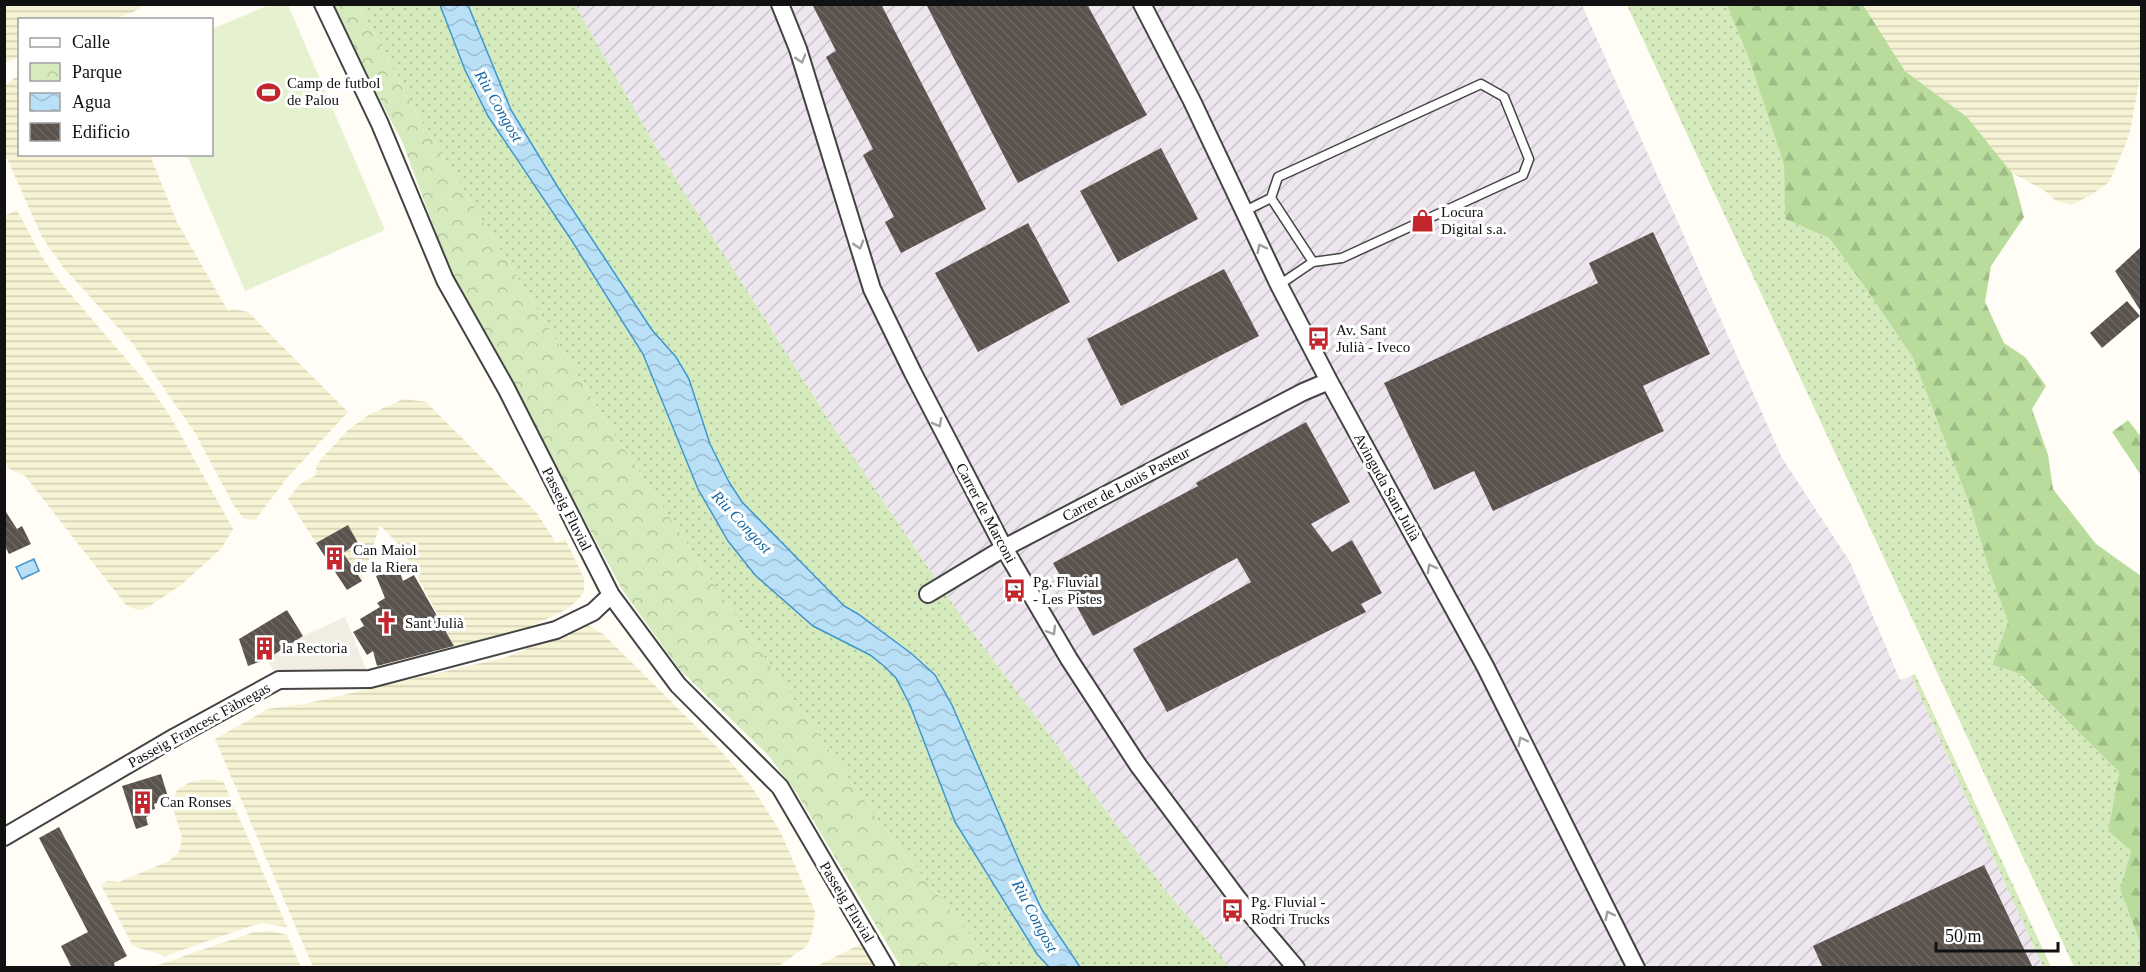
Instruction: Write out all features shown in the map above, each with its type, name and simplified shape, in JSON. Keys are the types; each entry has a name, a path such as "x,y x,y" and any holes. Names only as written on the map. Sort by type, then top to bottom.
{"street":[{"name":"Passeig Fluvial","path":"323,4 380,124 445,280 506,388 611,596 678,685 780,787 886,968"},
{"name":"Carrer de Marconi","path":"780,4 798,49 872,289 1004,548 1069,659 1138,765 1238,899 1296,968"},
{"name":"Avinguda Sant Julià","path":"1142,4 1192,101 1279,285 1485,666 1636,968"},
{"name":"Carrer de Louis Pasteur","path":"928,594 1004,548 1303,392 1329,381"},
{"name":"Passeig Francesc Fàbregas","path":"4,837 175,737 279,680 370,679 555,630 593,612 611,596"}],"lane":[{"path":"1244,212 1271,198 1278,177 1481,84 1504,97 1529,159 1523,175 1342,258 1313,262 1279,285"},
{"path":"1271,198 1313,262"}],"shaded area":[{"path":"5,4 146,4 131,13 115,18 18,18 18,57 5,63"},
{"path":"575,5 1582,5 1782,458 1850,562 1900,680 1911,676 2043,967 1230,967 1164,888 965,622 834,428 659,152"},
{"path":"1863,5 2141,5 2141,73 2130,131 2109,182 2091,195 2071,205 2056,201 2045,191 2012,173 1967,117 1905,71"},
{"path":"18,76 18,156 150,156 177,222 228,311 233,309 248,312 348,412 287,478 255,520 244,519 234,506 195,433 133,344 63,267 42,237 5,154 5,85"},
{"path":"17,210 55,276 151,388 172,419 233,529 221,549 181,585 145,609 137,610 126,605 25,476 10,469 5,463 4,216"},
{"path":"404,399 426,402 537,513 556,543 565,539 584,578 584,591 577,601 565,610 524,630 457,651 402,548 380,525 362,581 341,554 348,525 316,543 288,499 300,484 316,475 316,467 321,459 348,430 370,414"},
{"path":"345,617 370,679 279,680 267,659 303,636"},
{"path":"589,626 603,634 721,751 752,787 780,831 815,911 813,930 807,946 777,967 313,967 215,739 268,709 304,704 507,657 576,628"},
{"path":"208,779 223,781 287,927 262,923 165,956 133,946 101,885 107,881 119,882 169,861 179,852 182,838 172,804 177,790 190,782"},
{"path":"271,931 287,935 301,967 152,967 254,932"},
{"path":"863,943 877,968 813,968"}],"green space":[{"name":"Camp de futbol de Palou","path":"269,5 288,5 385,230 245,291 187,156 213,156 213,29"},
{"path":"329,5 359,5 414,109 605,420 724,599 877,819 996,967 901,967 796,792 768,755 680,670 623,591 449,268 402,141"},
{"path":"359,5 440,5 465,70 488,116 572,241 643,354 698,489 721,529 755,575 813,626 870,655 896,678 910,705 955,822 1037,954 1049,967 996,967 877,819 724,599 605,420 414,109"},
{"path":"468,5 575,5 659,152 834,428 965,622 1164,888 1230,967 1080,968 1077,966 1042,910 952,705 935,675 912,654 844,606 742,502 710,444 689,379 676,357 652,330 559,189 511,110"},
{"path":"1627,5 1727,5 1749,59 1784,165 1785,219 1829,238 1913,358 1971,508 1989,570 2008,622 1992,665 2019,674 2119,772 2108,831 2131,851 2120,889 2141,945 2141,967 2074,967"},
{"path":"1727,5 1863,5 1905,71 1967,117 2012,173 2024,217 1991,266 1985,302 2004,343 2025,357 2046,386 2032,409 2048,455 2053,489 2096,544 2141,576 2141,945 2120,889 2131,851 2108,831 2119,772 2020,674 1992,665 2008,622 1989,570 1971,508 1913,358 1829,238 1785,219 1784,165 1749,59"},
{"path":"2128,420 2141,437 2141,475 2112,432"},
{"path":"1915,674 2051,967 2043,967 1911,676"}],"water":[{"name":"Riu Congost","path":"440,5 468,5 511,110 559,189 652,330 676,357 689,379 710,444 742,502 844,606 912,654 935,675 952,705 1042,910 1080,967 1049,967 1037,954 955,822 910,705 896,678 870,655 813,626 755,575 728,541 698,489 643,354 572,241 488,116 465,70"},
{"path":"34,559 39,571 22,579 16,567"}],"building":[{"path":"812,4 881,4 986,209 901,253 885,222 894,217 863,155 873,149 826,57 836,51"},
{"path":"926,4 1087,4 1147,115 1018,183"},
{"path":"1161,148 1198,219 1118,262 1080,191"},
{"path":"1028,223 1070,302 978,352 935,273"},
{"path":"1653,232 1710,354 1643,386 1664,431 1493,511 1474,471 1434,490 1384,383 1598,283 1589,263"},
{"path":"2142,246 2142,313 2115,271"},
{"path":"1224,269 1259,336 1121,406 1087,339"},
{"path":"2127,301 2140,316 2102,348 2090,333"},
{"path":"1306,422 1350,502 1311,524 1332,552 1352,540 1382,593 1361,604 1366,612 1167,712 1133,649 1251,582 1237,558 1093,636 1053,563 1198,486 1196,483"},
{"path":"4,509 17,529 22,526 31,544 9,554 4,544"},
{"name":"Can Maiol de la Riera","path":"348,525 358,543 343,553 362,581 347,590 316,543"},
{"path":"398,567 403,581 414,575 454,646 377,666 373,651 367,655 353,632 364,626 360,619 380,607 377,603 385,598 376,576"},
{"name":"la Rectoria","path":"287,610 303,636 267,659 248,666 239,639"},
{"name":"Can Ronses","path":"161,774 168,797 157,801 154,804 155,809 148,811 150,815 146,817 148,825 136,829 122,786"},
{"path":"59,827 127,956 114,963 115,968 72,968 61,946 88,932 39,838"},
{"path":"1984,865 2033,968 1823,968 1813,946"}],"place":[{"name":"Camp de futbol de Palou","path":"269,92"},
{"name":"Locura Digital s.a.","path":"1423,221"},
{"name":"Av. Sant Julià - Iveco","path":"1318,339"},
{"name":"Can Maiol de la Riera","path":"335,559"},
{"name":"Pg. Fluvial - Les Pistes","path":"1015,591"},
{"name":"Sant Julià","path":"387,623"},
{"name":"la Rectoria","path":"264,648"},
{"name":"Can Ronses","path":"142,802"},
{"name":"Pg. Fluvial - Rodri Trucks","path":"1233,911"}]}
